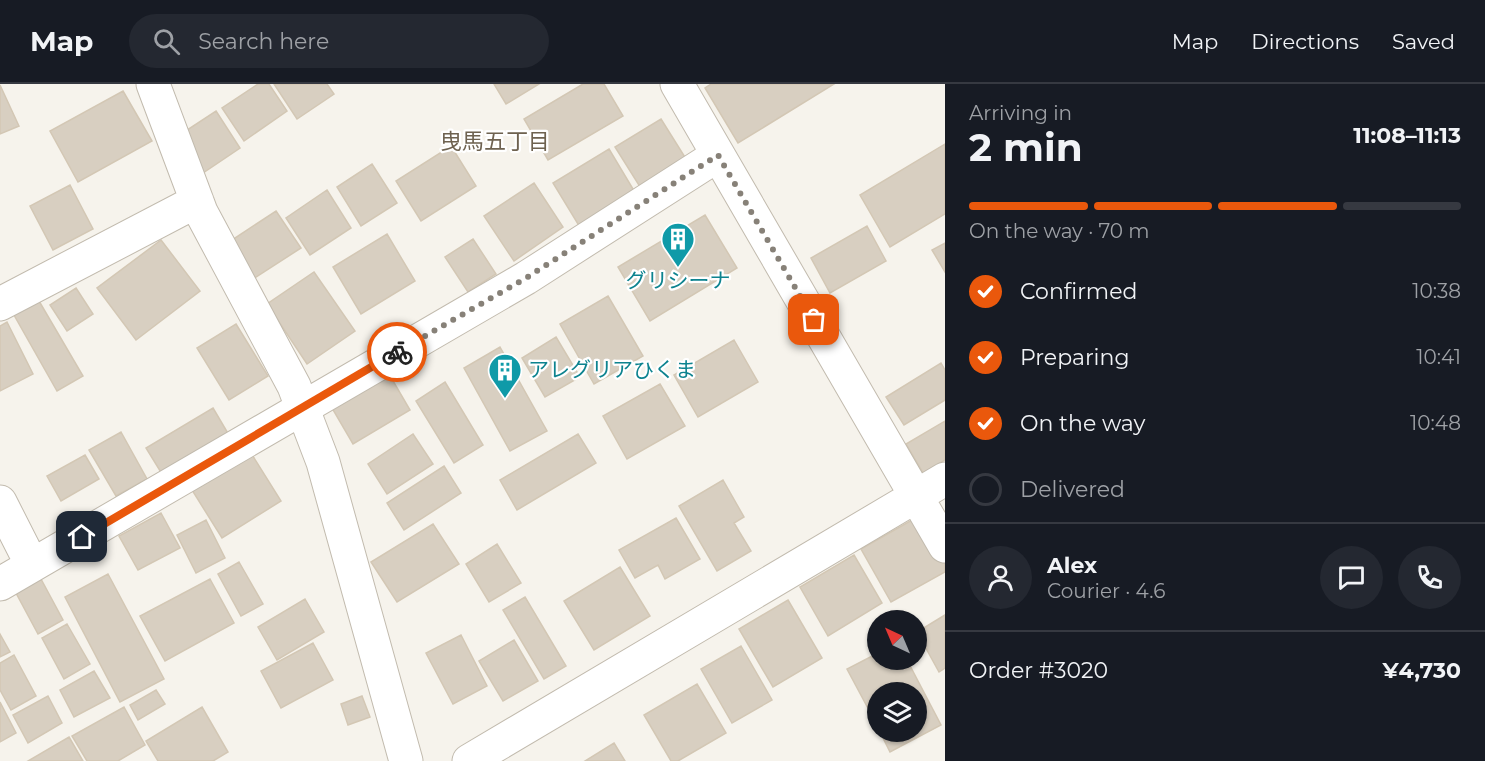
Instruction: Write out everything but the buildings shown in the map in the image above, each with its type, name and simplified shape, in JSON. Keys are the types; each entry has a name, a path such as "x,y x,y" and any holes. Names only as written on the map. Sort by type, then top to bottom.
{"street":[{"path":"153,84 197,201 294,386 323,462 406,761"},
{"path":"677,84 945,546"},
{"path":"0,584 526,278 718,155"},
{"path":"0,304 197,201"},
{"path":"469,761 945,479"},
{"path":"0,502 32,565"}],"way so far":[{"path":"397,352 526,278 718,155 814,320"}],"place":[{"name":"グリシーナ","path":"678,268"},
{"name":"アレグリアひくま","path":"505,399"}],"district":[{"name":"曳馬五丁目","path":"495,141"}],"route":[{"path":"82,537 397,352"}]}
